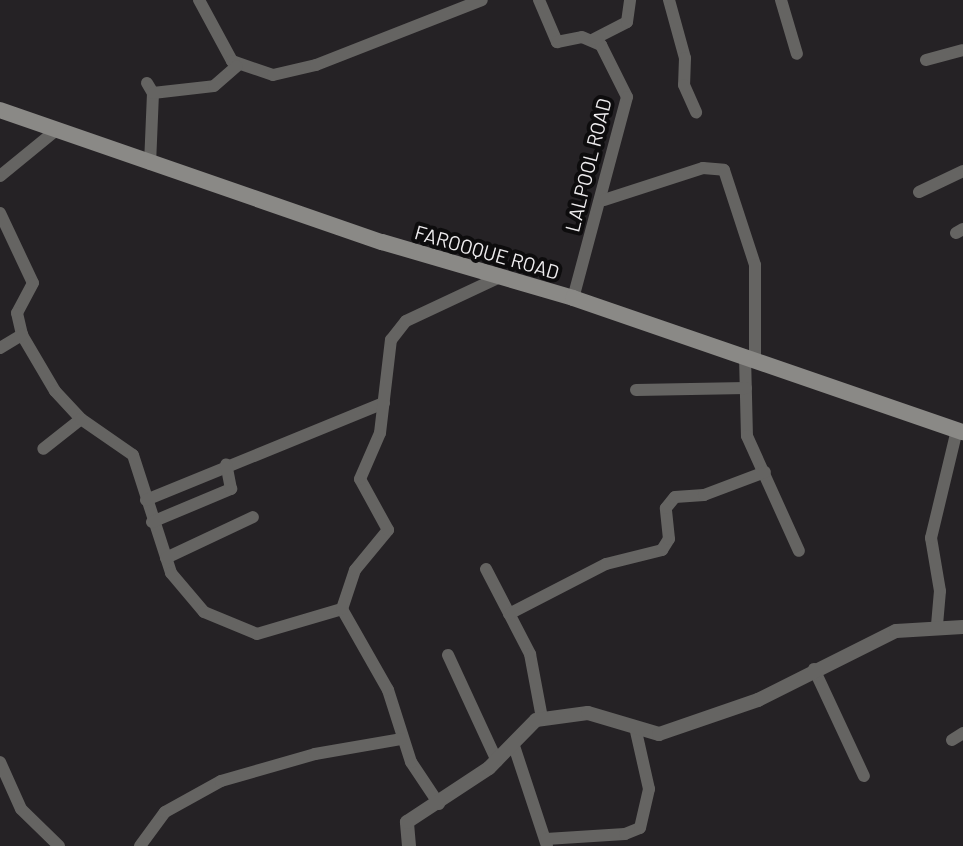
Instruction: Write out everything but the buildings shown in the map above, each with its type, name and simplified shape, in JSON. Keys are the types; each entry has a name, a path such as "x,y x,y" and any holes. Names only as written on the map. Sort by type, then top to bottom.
{"main road":[{"name":"FAROOQUE ROAD","path":"0,110 150,164 573,298 960,431"}],"street":[{"path":"199,0 237,66 258,74 285,74 482,0"},
{"path":"539,0 557,42 594,39 627,22 630,0"},
{"path":"669,0 685,58 684,85 696,112"},
{"path":"781,0 797,54"},
{"name":"LALPOOL ROAD","path":"573,298 604,200 627,97 609,55 594,39"},
{"path":"926,60 963,50"},
{"path":"150,164 150,88 214,86 237,66"},
{"path":"0,176 55,131"},
{"path":"604,200 703,168 724,170 755,265 746,388 747,436 799,551"},
{"path":"919,192 963,171"},
{"path":"0,213 33,283 17,313 22,335 55,391 81,419 133,455 152,522 177,585 204,612 257,634 342,609"},
{"path":"439,804 401,739 388,690 342,609 355,570 388,530 360,479 380,433 386,362 400,326 502,276"},
{"path":"0,348 22,335"},
{"path":"636,390 746,388"},
{"path":"146,500 226,464 384,403"},
{"path":"43,449 81,419"},
{"path":"937,625 940,591 931,538 960,431"},
{"path":"152,522 231,489 226,464"},
{"path":"509,614 606,564 662,550 669,539 666,508 675,497 704,495 765,472"},
{"path":"166,558 253,517"},
{"path":"486,569 530,654 542,718"},
{"path":"409,846 407,822 439,804 497,761 542,718 588,713 659,734 700,722 896,631 937,625 963,627"},
{"path":"448,655 497,761"},
{"path":"814,669 864,776"},
{"path":"513,743 546,842 625,834 640,828 649,789 635,727"},
{"path":"140,846 165,812 221,781 315,754 401,739"},
{"path":"0,762 21,809 59,846"}]}
